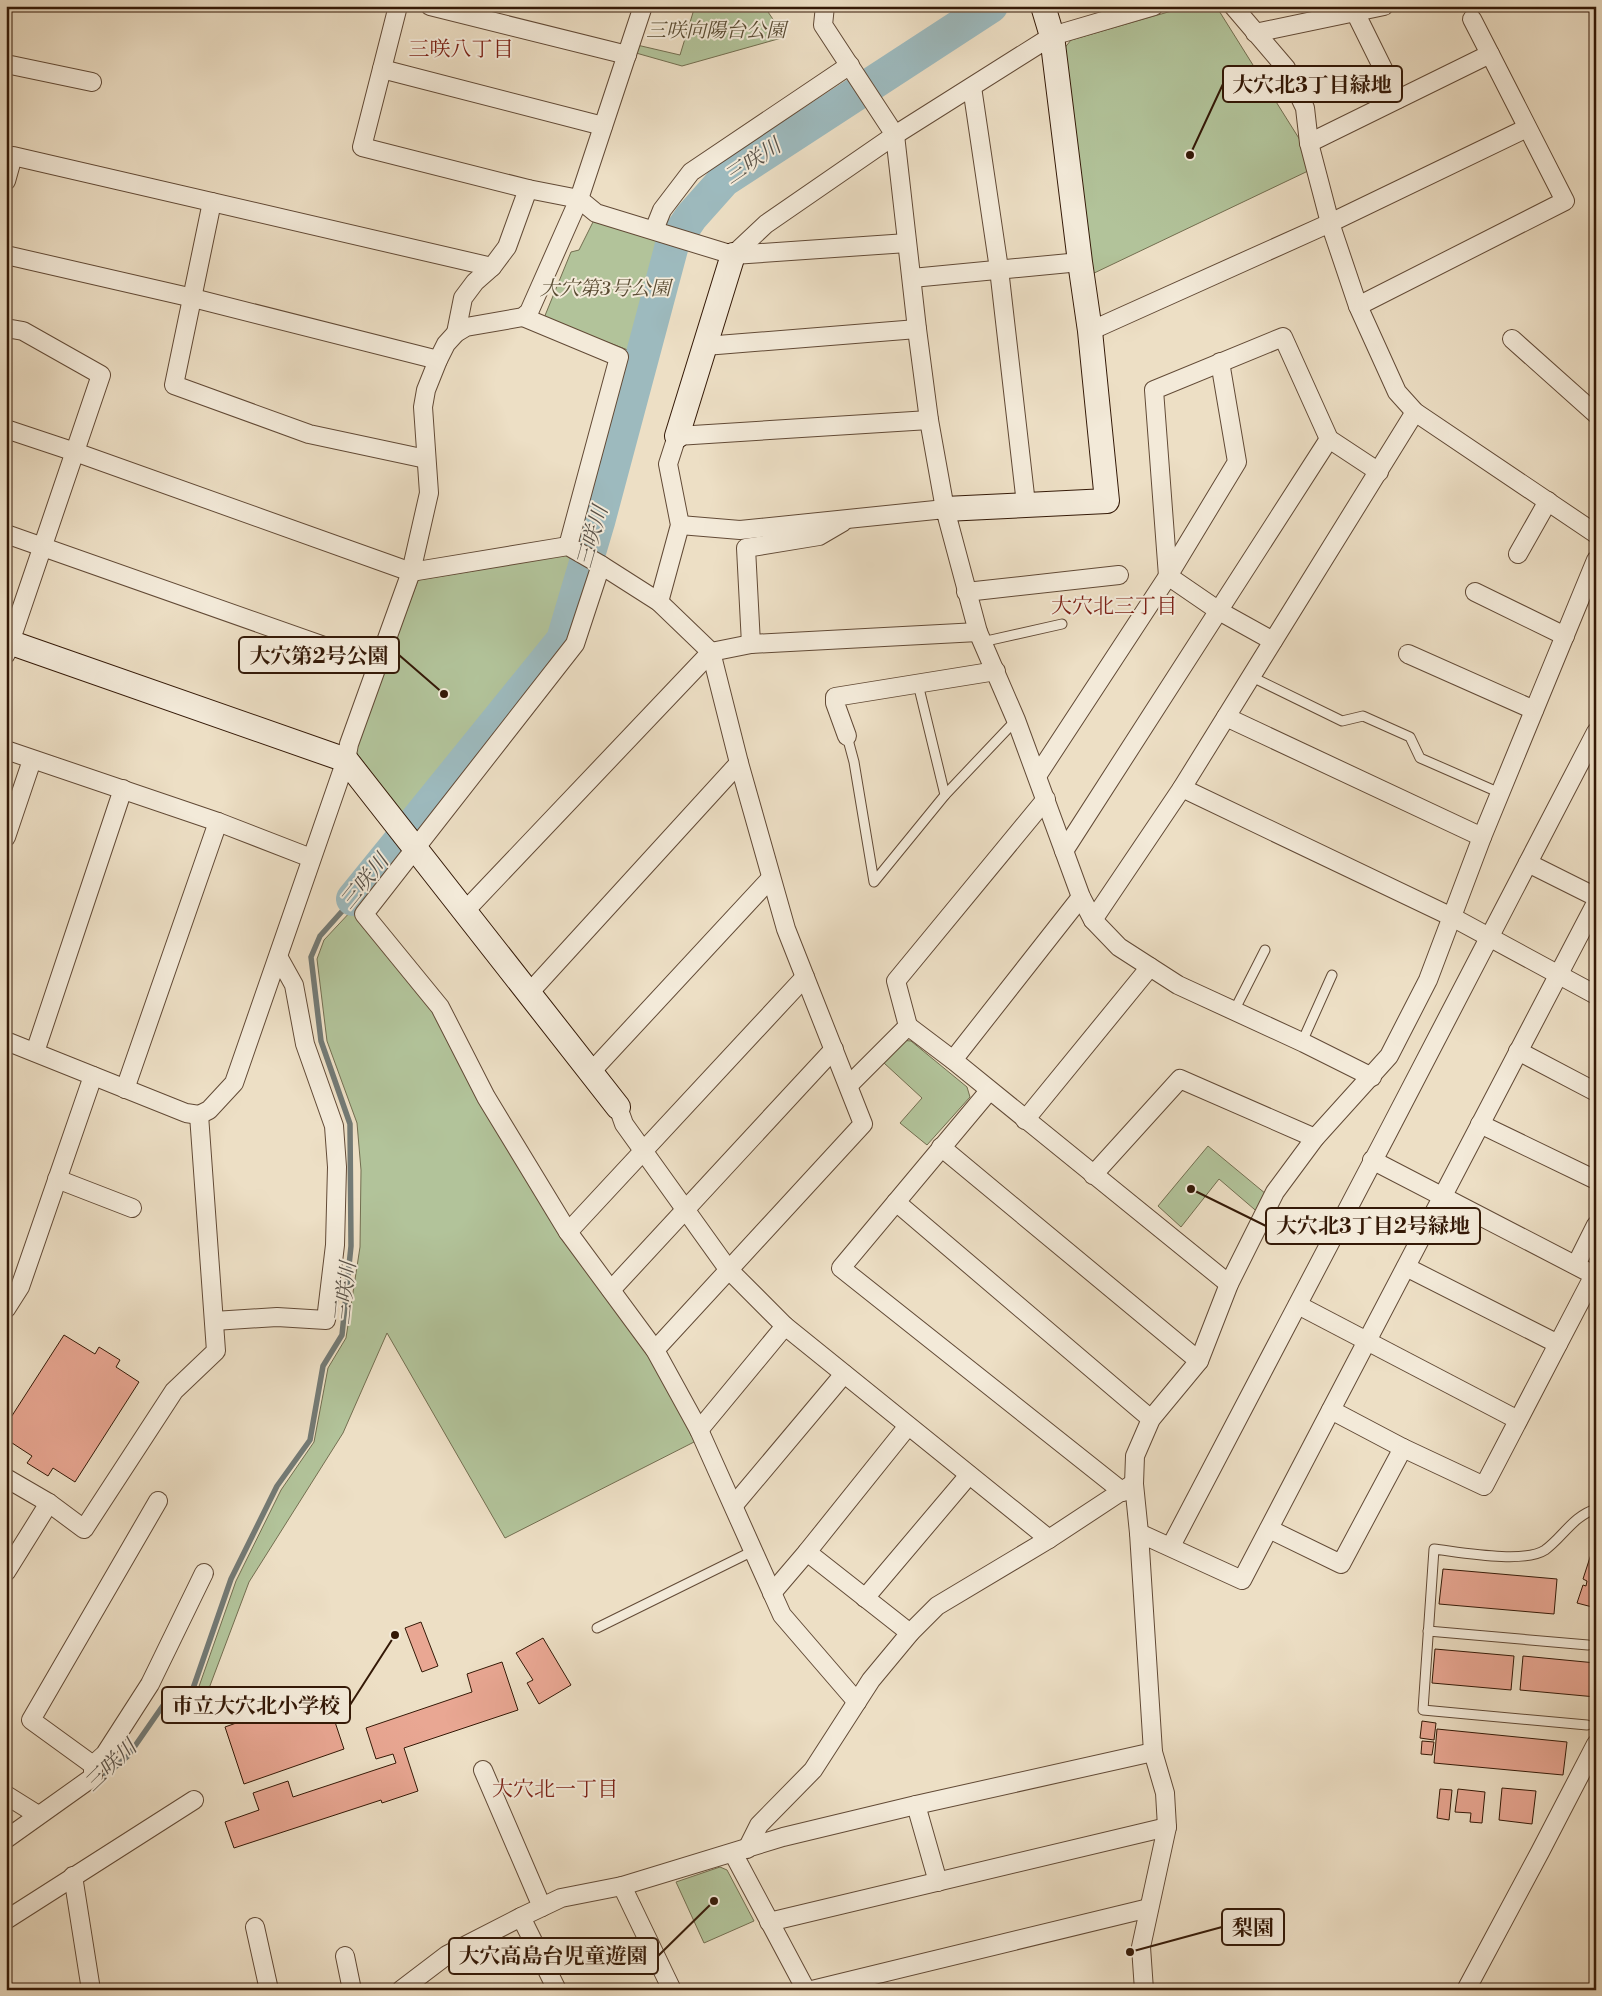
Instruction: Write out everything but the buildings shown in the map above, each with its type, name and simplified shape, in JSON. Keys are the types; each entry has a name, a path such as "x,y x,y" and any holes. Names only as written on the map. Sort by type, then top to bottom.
{"street":[{"path":"398,6 362,147 528,189 579,199 596,213 733,255 907,243"},
{"path":"430,6 627,55"},
{"path":"6,1040 186,1113 199,1115 208,1110 234,1084 346,760 349,744 410,572 429,493 423,406 426,390 446,344 456,333 466,327 523,317 530,312 579,199 643,6"},
{"path":"825,6 823,25 895,135 929,420 945,509 966,592 980,637 996,670 1016,720 1082,898 1093,920 1119,947 1178,985 1302,1042 1372,1077"},
{"path":"680,525 740,530 945,509 1107,501 1090,331 1052,36 1043,6"},
{"path":"659,602 680,525 668,464 733,255 766,224 895,135 1052,36 1154,6"},
{"path":"1233,6 1286,68 1305,108 1310,144 1330,223 1358,306 1397,392 1415,412 1596,534"},
{"path":"1255,33 1384,6"},
{"path":"1355,12 1398,99"},
{"path":"1358,306 1565,201 1472,19"},
{"path":"1310,144 1490,54"},
{"path":"6,64 92,82"},
{"path":"669,235 662,210 691,172 850,64"},
{"path":"382,69 603,126"},
{"path":"972,87 999,269 1026,504"},
{"path":"1090,331 1330,223 1527,128"},
{"path":"6,181 13,156 492,267"},
{"path":"456,333 463,298 475,282 492,267 507,247 528,189"},
{"path":"212,202 174,385 309,434 426,459"},
{"path":"6,255 193,298 438,360"},
{"path":"912,278 1080,262"},
{"path":"523,317 619,357 568,546"},
{"path":"6,328 23,331 101,376 8,646 346,760 618,1107 624,1124 643,1152 728,1269 784,1326 1049,1540"},
{"path":"705,346 917,328"},
{"path":"1168,576 1154,390 1283,337 1329,439 1379,472"},
{"path":"1512,339 1596,414"},
{"path":"1037,776 1168,576 1237,462 1220,362"},
{"path":"1093,920 1182,788 1415,412"},
{"path":"677,436 929,420"},
{"path":"6,429 410,572 568,546 659,602 711,652 739,763 786,929 863,1124 728,1269 656,1350"},
{"path":"1064,851 1329,439"},
{"path":"1518,554 1548,501"},
{"path":"751,644 746,548 819,536 850,518"},
{"path":"6,534 378,665"},
{"path":"1144,1990 1141,1947 1167,1827 1165,1793 1153,1752 1139,1532 1128,1488 1135,1456 1151,1419 1199,1361 1229,1284 1275,1192 1314,1138 1372,1077 1389,1056 1428,980 1482,837 1596,560"},
{"path":"601,565 575,644 410,840 364,914 440,1007 486,1097 568,1232 656,1350 699,1430 782,1615 857,1702"},
{"path":"966,592 1120,575"},
{"path":"1168,576 1219,611 1273,641"},
{"path":"1475,592 1565,636"},
{"path":"464,912 711,652 751,644 980,637"},
{"path":"1408,654 1534,710"},
{"path":"847,736 835,704 835,697 996,670"},
{"path":"1226,717 1482,837"},
{"path":"1171,1546 1372,1160 1491,937 1596,732"},
{"path":"6,750 218,822 311,858"},
{"path":"6,837 32,760"},
{"path":"529,993 739,763"},
{"path":"1182,788 1452,917 1596,995"},
{"path":"35,1052 124,789"},
{"path":"1046,799 896,982 908,1026 1229,1284"},
{"path":"125,1089 218,822"},
{"path":"1528,863 1596,897"},
{"path":"591,1072 771,878"},
{"path":"952,1060 1082,898"},
{"path":"1139,1532 1242,1580 1596,903"},
{"path":"214,1321 277,1317 326,1320 336,1245 337,1166 334,1126 304,1044 294,985 279,958"},
{"path":"1026,1120 1150,967"},
{"path":"568,1232 805,977"},
{"path":"849,1085 908,1026"},
{"path":"611,1290 834,1049"},
{"path":"1518,1051 1596,1092"},
{"path":"6,1309 20,1287 93,1076"},
{"path":"1093,1175 1180,1079 1314,1138"},
{"path":"989,1091 841,1268 1128,1488"},
{"path":"6,1478 48,1503 84,1529 174,1391 216,1351 199,1115"},
{"path":"1480,1124 1596,1180"},
{"path":"941,1147 1199,1361"},
{"path":"1331,1410 1403,1448 1484,1486 1594,1275 1372,1160"},
{"path":"57,1179 132,1208"},
{"path":"896,1202 1151,1419"},
{"path":"1576,1265 1596,1225"},
{"path":"1406,1267 1558,1344"},
{"path":"1298,1305 1518,1420"},
{"path":"699,1430 784,1326"},
{"path":"734,1505 844,1374"},
{"path":"772,1593 908,1426"},
{"path":"1269,1529 1341,1564 1403,1448"},
{"path":"865,1598 969,1475"},
{"path":"740,1851 759,1825 813,1770 871,1680 910,1633 937,1606 1049,1540 1128,1488"},
{"path":"93,1765 31,1720 158,1501"},
{"path":"6,1572 48,1503"},
{"path":"807,1552 910,1633"},
{"path":"6,1839 93,1777 93,1765 105,1754 150,1684 204,1573"},
{"path":"1466,1990 1596,1744"},
{"path":"401,1990 446,1956 562,1898 622,1886 783,1837 1153,1752"},
{"path":"483,1770 542,1907"},
{"path":"6,1795 38,1815"},
{"path":"6,1920 194,1800"},
{"path":"916,1805 938,1882"},
{"path":"769,1922 1167,1827"},
{"path":"740,1851 769,1922 806,1990"},
{"path":"73,1876 91,1990"},
{"path":"622,1886 672,1990"},
{"path":"812,1990 1149,1908"},
{"path":"521,1917 557,1990"},
{"path":"255,1928 269,1990"},
{"path":"345,1956 352,1990"}],"lane":[{"path":"980,637 1062,624"},
{"path":"1250,676 1342,721 1363,716 1410,738 1420,758 1500,793"},
{"path":"918,684 945,795"},
{"path":"847,736 854,762 874,882 945,795 1016,720"},
{"path":"1234,1011 1265,950"},
{"path":"1302,1042 1332,976"},
{"path":"1587,1725 1423,1710 1434,1549 1516,1557 1531,1556 1544,1550 1577,1518 1596,1509"},
{"path":"597,1628 753,1551"},
{"path":"1428,1631 1588,1645"}],"green space":[{"name":"三咲向陽台公園","path":"695,6 764,6 785,37 682,66 636,53 637,45 680,55"},
{"path":"1189,6 1216,6 1300,140 1308,171 1090,275 1063,50 1071,40"},
{"name":"大穴第3号公園","path":"594,220 668,242 633,352 544,318 571,252 579,250"},
{"path":"566,555 577,565 557,637 410,824 355,751 418,580"},
{"path":"353,909 431,1007 651,1353 696,1441 505,1538 387,1333 343,1433 249,1582 208,1691 196,1695 236,1581 281,1490 314,1442 328,1368 346,1338 360,1247 361,1170 357,1123 327,1041 317,959 324,940"},
{"path":"901,1040 911,1041 967,1087 970,1097 927,1145 900,1123 922,1098 884,1063"},
{"path":"1208,1146 1272,1199 1261,1215 1219,1179 1181,1227 1158,1206"},
{"path":"720,1867 727,1870 754,1921 704,1943 676,1882"}],"waterway":[{"name":"三咲川","path":"353,899 563,640 598,522 672,245 691,217 724,180 991,6"},
{"name":"三咲川","path":"95,1784 128,1756 171,1694 189,1700 231,1579 277,1486 310,1440 323,1366 342,1335 351,1246 350,1124 321,1041 311,957 320,936 353,899"}],"place":[{"name":"大穴北3丁目緑地","path":"1190,155"},
{"name":"大穴第2号公園","path":"444,694"},
{"name":"大穴北3丁目2号緑地","path":"1191,1189"},
{"name":"市立大穴北小学校","path":"395,1635"},
{"name":"大穴高島台児童遊園","path":"714,1901"},
{"name":"梨園","path":"1130,1952"}],"district":[{"name":"三咲八丁目","path":"461,50"},
{"name":"大穴北三丁目","path":"1114,607"},
{"name":"大穴北一丁目","path":"555,1790"}]}
